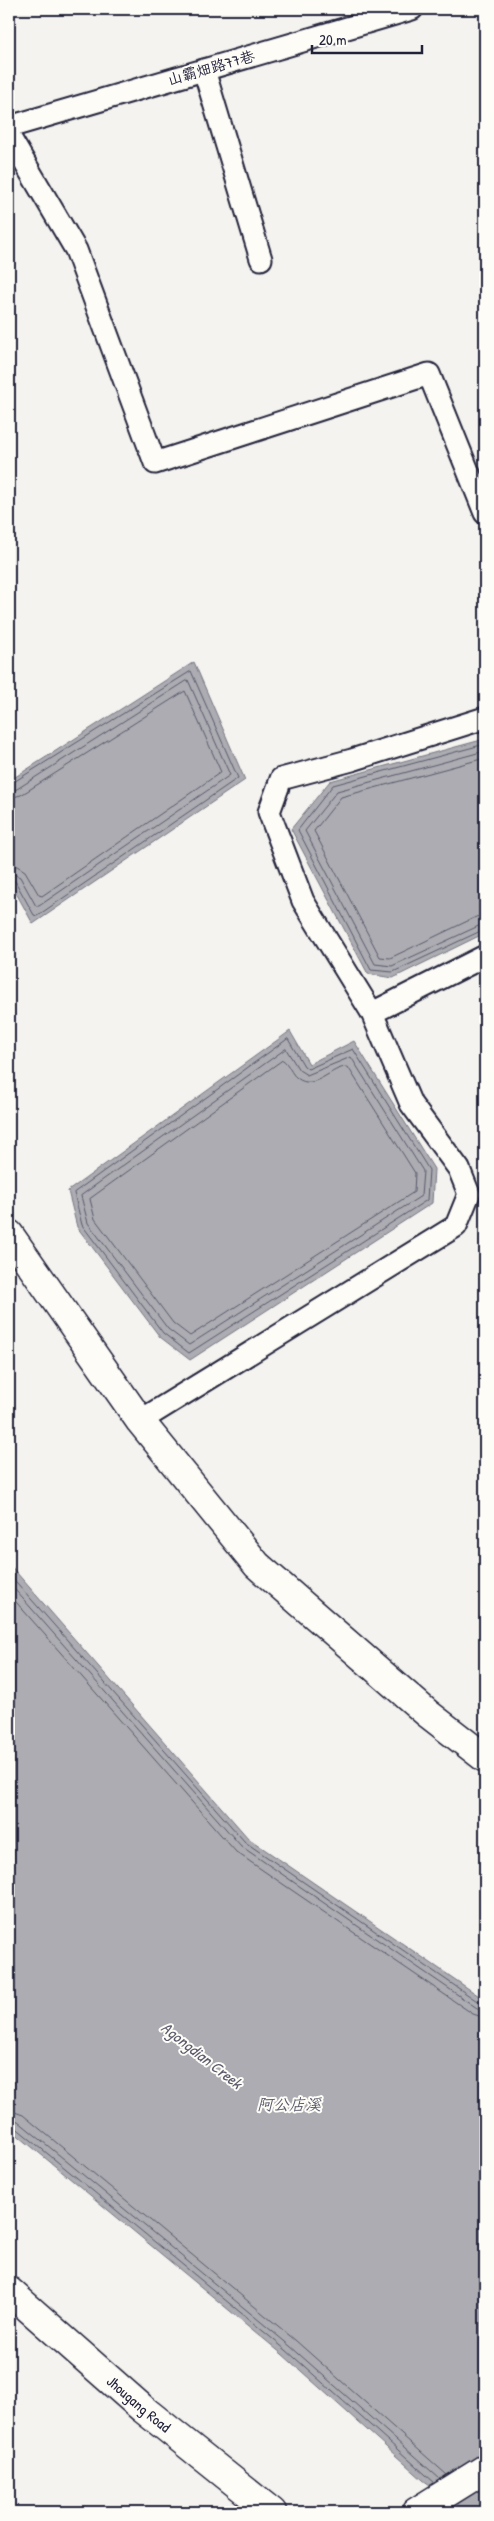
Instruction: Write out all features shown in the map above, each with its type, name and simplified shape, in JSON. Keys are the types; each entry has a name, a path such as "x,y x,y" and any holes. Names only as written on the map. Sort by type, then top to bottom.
{"street":[{"path":"9,1234 140,1421 256,1565 427,1714 485,1758"},
{"name":"Jhougang Road","path":"9,2291 143,2409 272,2512"},
{"path":"416,2512 485,2469"}],"lane":[{"name":"山霸畑路77巷","path":"9,127 412,9"},
{"path":"204,70 261,259"},
{"path":"9,136 76,250 155,463 429,374 485,513"},
{"path":"140,1421 456,1226 469,1194 458,1168 411,1104 372,1013 303,902 269,812 281,779 352,760 485,718"},
{"path":"372,1013 485,956"}],"water":[{"path":"194,662 245,780 33,924 9,880 9,781"},
{"path":"485,739 485,933 393,978 368,974 291,829 330,781"},
{"path":"290,1031 309,1064 354,1041 434,1169 432,1203 190,1360 160,1337 77,1227 68,1191"},
{"name":"阿公店溪","path":"9,1564 248,1838 485,2000 485,2512 468,2512 423,2480 282,2354 9,2128"}],"water label":[{"name":"Agongdian Creek","path":"202,2055"}]}
